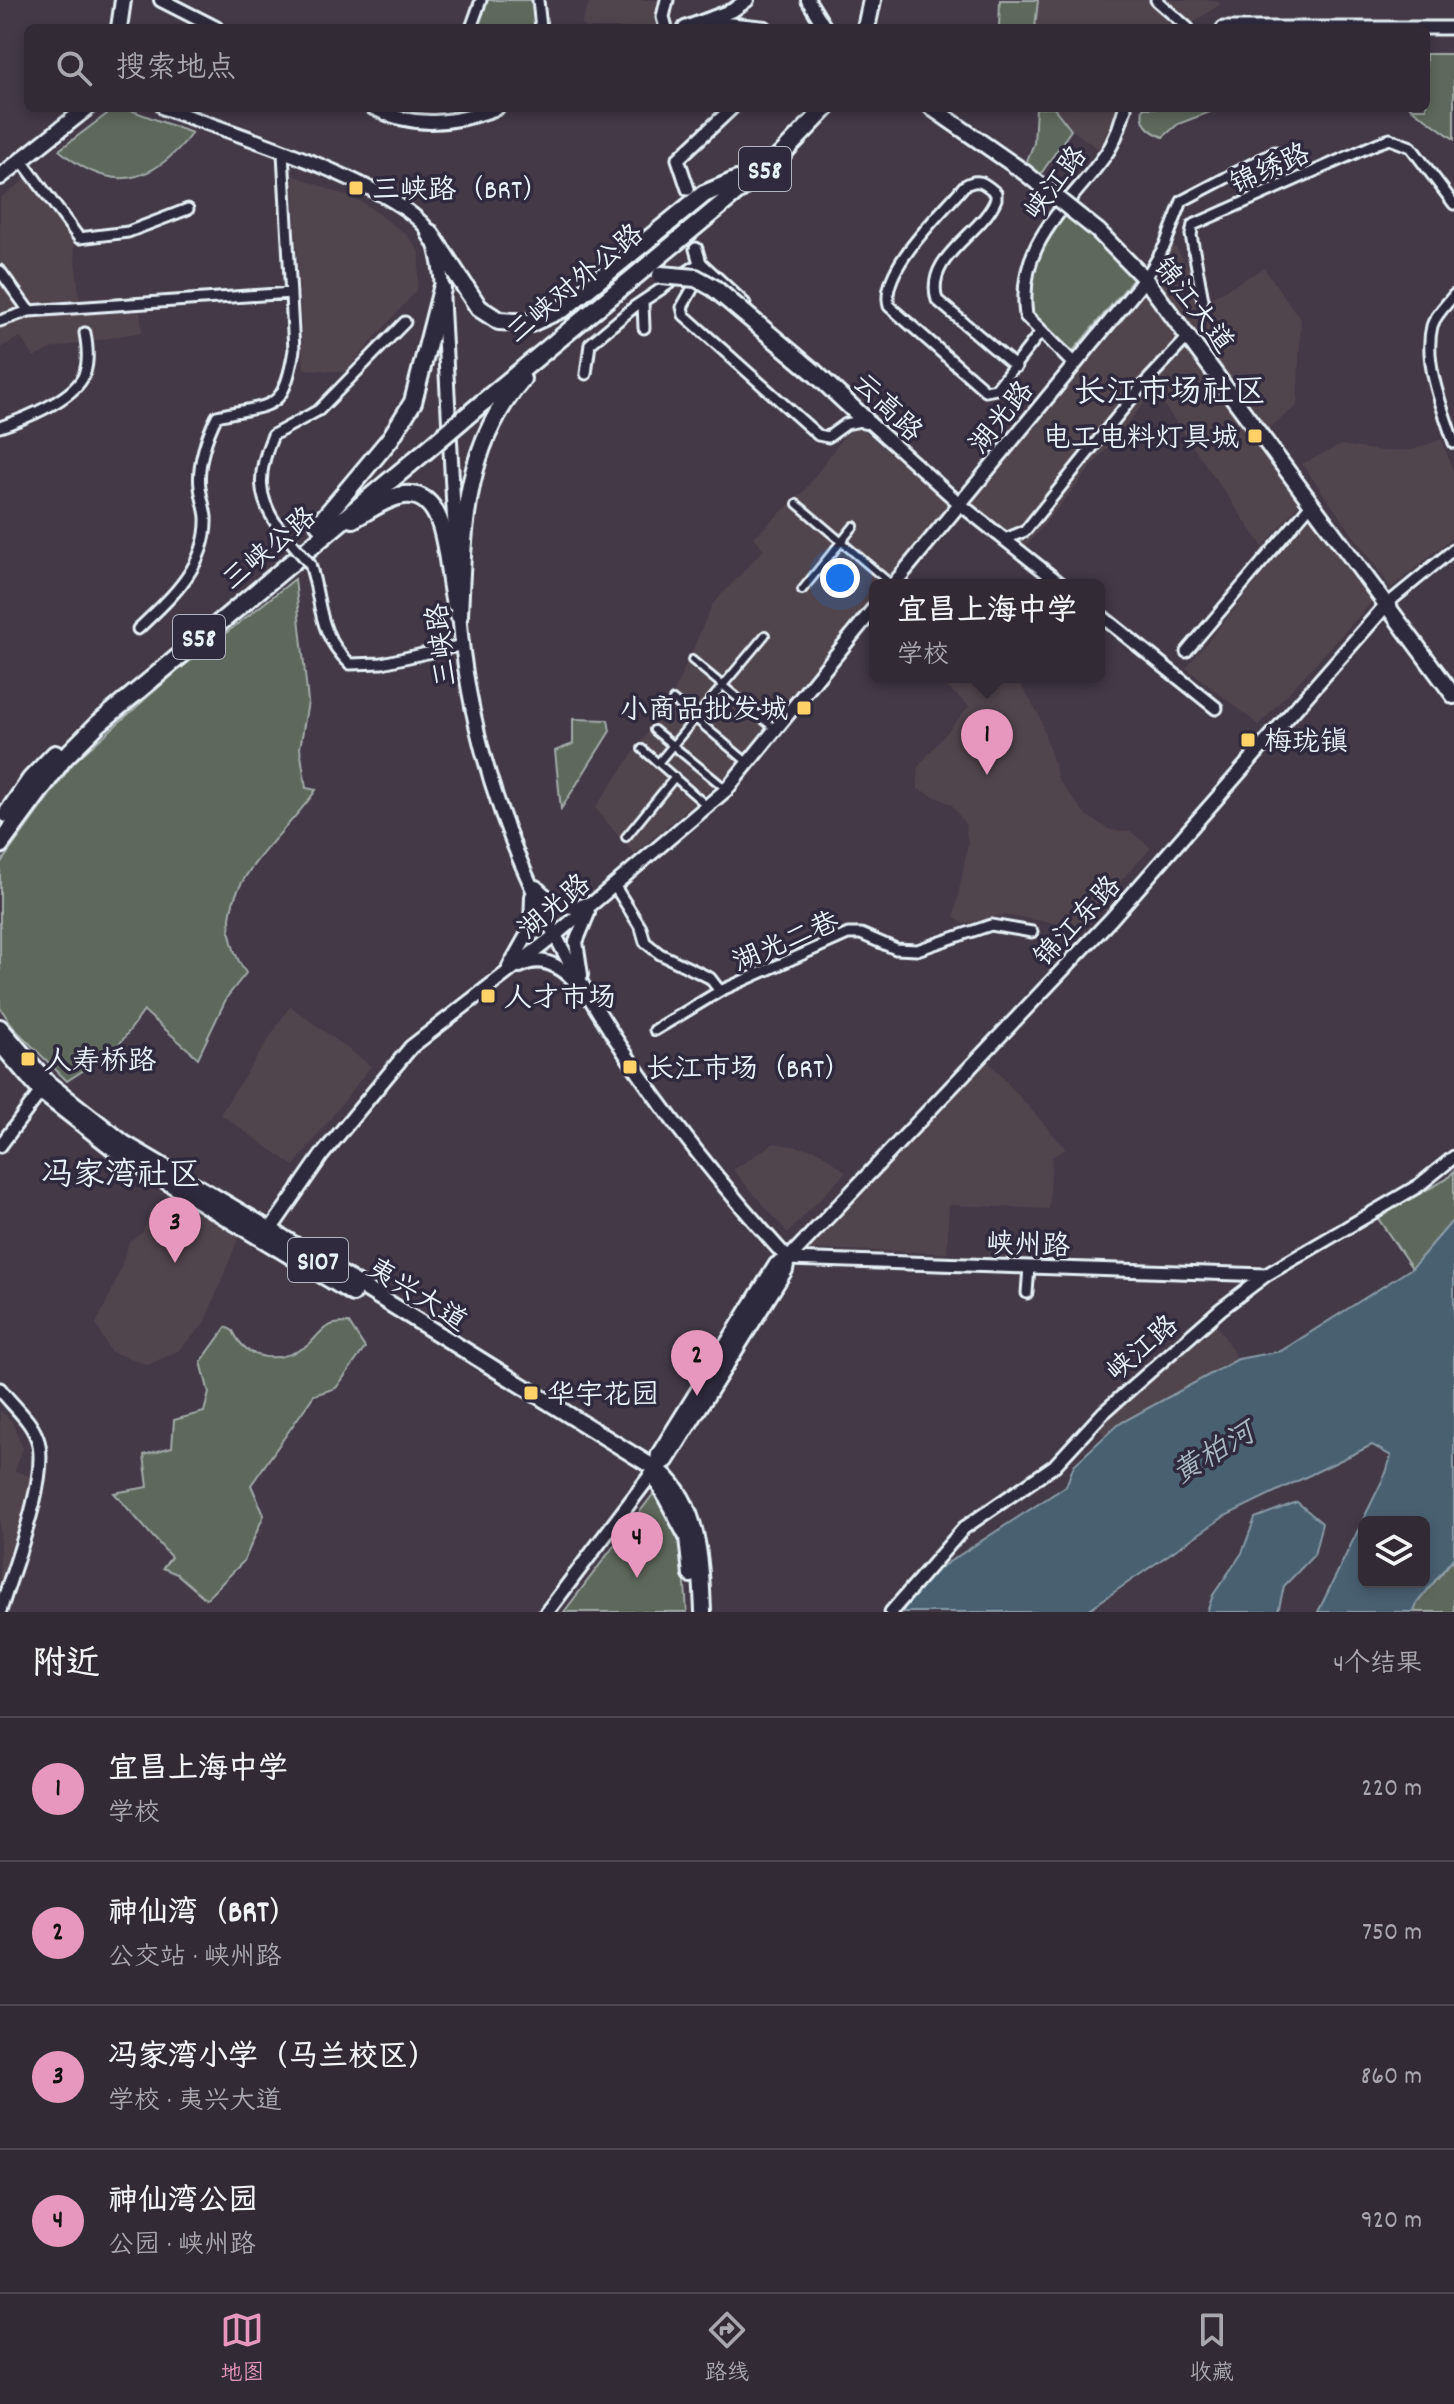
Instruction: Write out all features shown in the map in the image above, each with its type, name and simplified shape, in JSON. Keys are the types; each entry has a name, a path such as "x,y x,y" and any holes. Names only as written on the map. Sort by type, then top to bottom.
{"highway":[{"path":"857,24 862,0"},
{"path":"867,24 872,0"},
{"name":"S58","path":"701,216 808,112"},
{"name":"S58","path":"701,216 779,157 822,112"},
{"path":"430,233 479,308 499,321 531,323 564,308 704,194 737,180"},
{"name":"三峡对外公路","path":"480,400 616,294 701,216"},
{"name":"三峡对外公路","path":"480,400 701,216"},
{"path":"616,294 661,275 696,278 714,288 815,373 865,420"},
{"path":"321,529 390,439 413,402 442,289"},
{"path":"459,615 463,527 474,463 501,408 543,353"},
{"name":"三峡公路","path":"0,825 31,779 142,671 480,400"},
{"path":"321,529 394,498 416,496 428,501 439,515 448,579 459,615"},
{"name":"三峡公路","path":"0,845 63,759 98,724 321,529"}],"main road":[{"path":"120,24 123,0"},
{"path":"161,0 208,24"},
{"path":"696,24 747,0"},
{"path":"808,0 823,24"},
{"path":"704,21 730,24"},
{"path":"0,177 82,112"},
{"path":"175,112 358,182 404,208 430,233"},
{"path":"381,112 391,117 437,123 485,112"},
{"name":"锦江大道","path":"938,112 1024,172 1098,231 1145,279 1454,696"},
{"name":"三峡路","path":"430,233 440,266 442,289 459,615 473,714 508,826 553,937 585,991 656,1098 788,1259"},
{"name":"湖光路","path":"897,579 1145,279"},
{"name":"锦江东路","path":"788,1259 1111,919 1387,604"},
{"name":"湖光路","path":"267,1235 322,1155 411,1047 553,937 726,790 869,614"},
{"path":"530,880 546,897 562,907 578,908 596,900"},
{"path":"504,975 531,928 533,908 530,880"},
{"path":"585,991 576,942 581,923 596,900"},
{"path":"504,975 525,963 545,961 564,970 585,991"},
{"name":"夷兴大道","path":"0,1027 45,1087"},
{"name":"夷兴大道","path":"0,1044 45,1087 124,1143 267,1235 654,1471 673,1487 697,1533 703,1612"},
{"path":"547,1612 654,1471 667,1461 786,1270 788,1259"},
{"name":"夷兴大道","path":"654,1471 687,1537 694,1612"}],"street":[{"path":"472,24 481,0"},
{"path":"665,24 663,17 667,0"},
{"path":"1156,0 1183,24"},
{"path":"539,2 541,24"},
{"path":"1430,28 1454,28"},
{"path":"437,123 442,112"},
{"path":"688,189 678,159 728,112"},
{"name":"峡江路","path":"1073,363 1026,316 1024,296 1040,239 1054,214 1106,154 1123,112"},
{"name":"锦绣路","path":"1203,300 1191,235 1193,225 1378,143 1390,139 1411,147 1454,204"},
{"path":"1145,279 1165,245 1182,201 1275,152"},
{"path":"138,629 192,571 200,552 206,518 199,483 209,431 217,416 262,409 280,398 289,380 294,350 283,153"},
{"path":"22,161 79,238 128,232 188,209"},
{"path":"1016,367 937,300 935,292 935,277 942,263 996,199 996,193 982,181 973,180 964,186 900,263 890,280 886,296 889,306 986,391 996,389 1016,367 1040,333"},
{"path":"586,374 588,347 643,302 700,263 696,249"},
{"name":"云高路","path":"700,263 855,406 865,420 960,504 1055,579"},
{"path":"0,271 29,311"},
{"path":"694,286 682,307 684,315 818,435 828,437 846,424 865,420"},
{"path":"0,321 29,311 291,293"},
{"path":"1454,295 1433,323 1431,341 1432,363 1454,443"},
{"path":"643,302 644,328"},
{"path":"405,322 319,410 273,435 262,481 262,504 310,564 322,626 332,647 350,664 382,663 463,645"},
{"path":"0,427 40,413 79,382 85,373 85,333"},
{"path":"1005,539 1025,531 1141,387 1189,336"},
{"path":"1186,652 1313,502"},
{"path":"797,504 885,579"},
{"path":"802,590 854,526"},
{"path":"1387,604 1454,549"},
{"path":"1105,619 1216,708"},
{"path":"658,763 765,635"},
{"path":"692,660 775,729"},
{"path":"673,700 748,762"},
{"path":"654,730 726,790"},
{"path":"642,749 707,805"},
{"path":"626,837 675,777"},
{"path":"614,885 641,928 645,942 660,954 710,978 720,991"},
{"name":"湖光二巷","path":"655,1030 720,991 848,934 861,934 896,949 917,950 991,925 1032,932"},
{"path":"0,1146 45,1087"},
{"name":"峡江路","path":"891,1612 964,1528 1054,1466 1103,1413 1266,1275 1418,1186 1454,1157"},
{"name":"峡州路","path":"788,1259 1266,1275"},
{"path":"1027,1293 1029,1267"},
{"path":"0,1389 32,1429 41,1454 35,1494 0,1611"}],"shaded area":[{"path":"486,0 533,0 535,24 478,24"},
{"path":"590,0 661,0 660,24 581,24"},
{"path":"1000,0 1038,0 1035,24 999,24"},
{"path":"1038,0 1215,0 1221,4 1191,24 1035,24"},
{"path":"1430,54 1454,54 1454,139 1417,112 1430,112"},
{"path":"110,112 136,112 192,133 162,164 130,178 113,178 96,173 59,150"},
{"path":"1036,112 1057,112 1071,130 1038,178 1025,166 1034,143"},
{"path":"1056,112 1117,112 1108,139 1100,150 1062,123"},
{"path":"1143,112 1210,112 1178,124 1163,137 1147,126"},
{"path":"293,175 364,203 407,235 420,253 417,290 345,372 304,369"},
{"path":"28,178 73,238 81,314 140,311 142,332 53,348 34,357 20,337 0,348 0,198"},
{"path":"1064,212 1135,277 1073,351 1029,311 1034,272"},
{"path":"1174,245 1209,299 1264,268 1301,320 1297,406 1269,428 1153,278"},
{"path":"1144,288 1303,499 1263,547 1154,391 1026,547 971,503"},
{"path":"854,422 951,506 890,579 869,579 869,604 722,780 634,854 595,808 670,701 712,605 764,549 754,537 804,491"},
{"path":"1442,439 1454,474 1454,536 1391,588 1302,464 1341,445 1381,451 1412,450"},
{"path":"1312,514 1372,602 1259,725 1186,668"},
{"path":"295,579 308,702 300,748 306,788 316,790 248,873 236,896 230,920 233,945 246,973 227,997 198,1058 144,1011 116,1049 67,1081 16,1030 0,1008 0,864 74,762 175,673"},
{"path":"942,683 1020,683 1039,715 1059,781 1086,815 1110,830 1131,832 1151,848 1073,932 1060,924 1004,915 963,924 954,917 968,843 965,824 951,804 918,789 917,768 969,706"},
{"path":"573,719 608,720 610,731 561,809 555,751 573,744"},
{"path":"290,1006 371,1066 294,1166 220,1114"},
{"path":"988,1061 1066,1149 1052,1157 1049,1209 949,1205 947,1253 809,1249"},
{"path":"774,1143 817,1150 846,1172 788,1233 733,1170"},
{"path":"1454,1171 1454,1219 1412,1268 1377,1217 1447,1179"},
{"path":"167,1193 239,1237 204,1324 178,1351 148,1365 110,1351 96,1324 115,1284 129,1242 143,1232 150,1210 159,1209"},
{"path":"1214,1321 1238,1359 1117,1425 1104,1437 1097,1424"},
{"path":"349,1323 365,1348 336,1388 314,1395 251,1485 264,1515 244,1561 206,1599 177,1574 163,1568 171,1557 114,1493 148,1487 144,1455 172,1447 174,1420 204,1412 209,1393 201,1362 226,1327 247,1349 265,1357 275,1357 307,1346 327,1327"},
{"path":"0,1410 12,1422 23,1448 15,1471 33,1477 0,1590"},
{"path":"654,1493 682,1544 687,1612 564,1612"},
{"path":"1454,1558 1454,1612 1414,1612"}],"water":[{"name":"黄柏河","path":"1454,1219 1454,1557 1430,1587 1430,1516 1365,1516 1391,1456 1372,1445 1225,1516 1085,1612 902,1612 929,1575 1066,1486 1074,1465 1117,1425 1238,1359 1281,1351 1412,1268"},
{"path":"1297,1502 1322,1523 1314,1555 1284,1586 1278,1612 1207,1612 1213,1595 1242,1553 1255,1518"},
{"path":"1358,1530 1358,1588 1429,1588 1414,1612 1318,1612"}],"place":[{"name":"三峡路（BRT）","path":"356,188"},
{"name":"电工电料灯具城","path":"1255,436"},
{"name":"小商品批发城","path":"804,708"},
{"name":"梅珑镇","path":"1248,740"},
{"name":"宜昌上海中学","path":"987,775"},
{"name":"人才市场","path":"488,996"},
{"name":"人寿桥路","path":"28,1059"},
{"name":"长江市场（BRT）","path":"630,1067"},
{"name":"冯家湾小学（马兰校区）","path":"175,1263"},
{"name":"华宇花园","path":"531,1393"},
{"name":"神仙湾（BRT）","path":"697,1396"},
{"name":"神仙湾公园","path":"637,1578"}],"district":[{"name":"长江市场社区","path":"1170,390"},
{"name":"冯家湾社区","path":"121,1173"}]}
